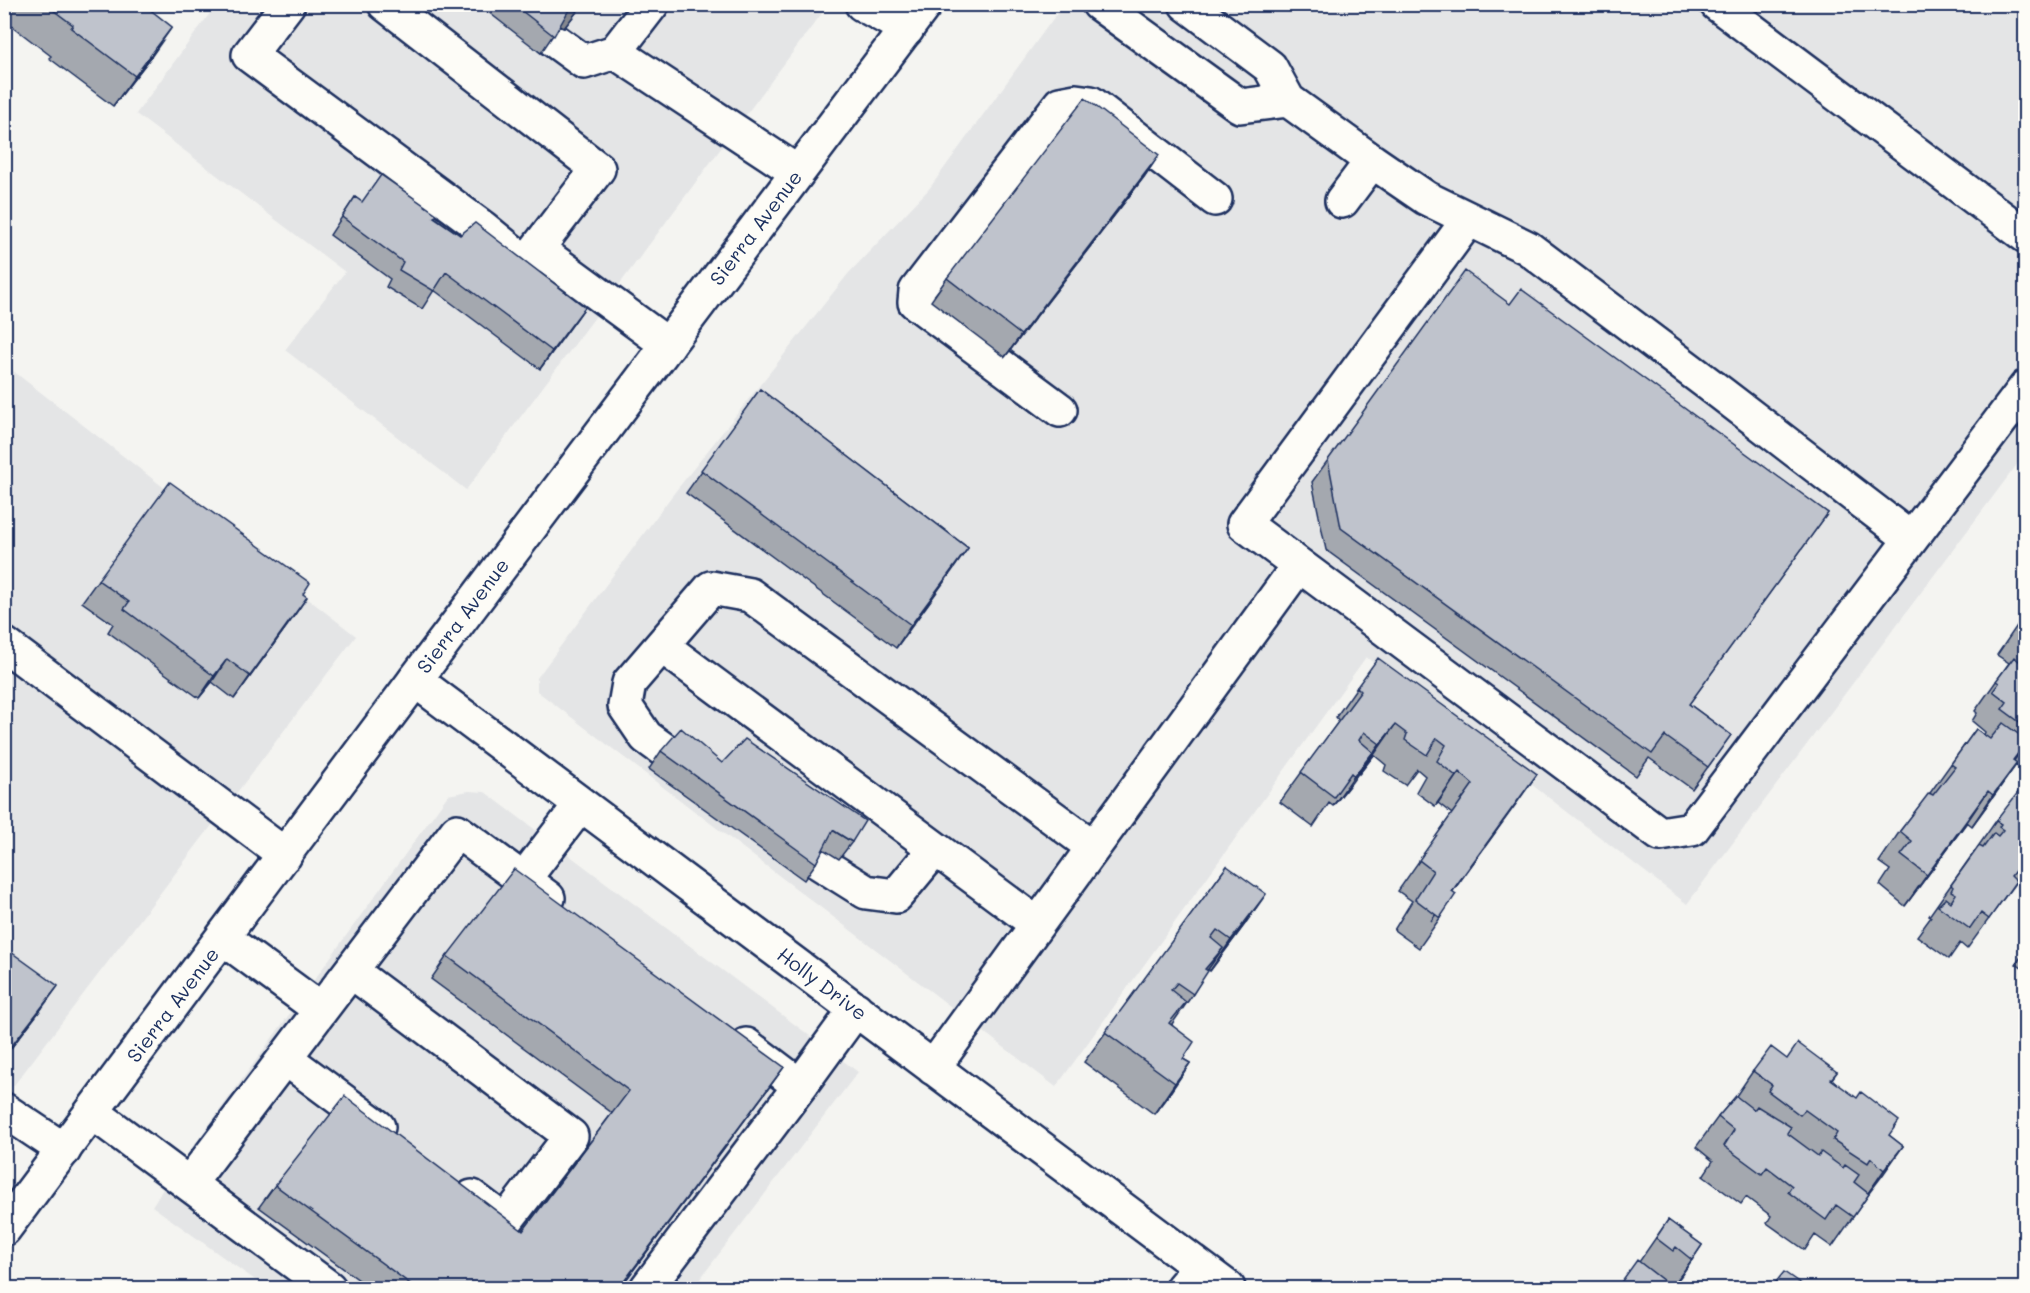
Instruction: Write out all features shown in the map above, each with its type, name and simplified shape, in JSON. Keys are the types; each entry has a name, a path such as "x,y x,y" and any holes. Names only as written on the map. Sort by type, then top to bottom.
{"main road":[{"path":"288,4 249,55 483,228 526,263 598,169 385,4"},
{"path":"551,38 584,62 615,52 652,4"},
{"path":"862,4 916,17"},
{"path":"1099,4 1240,106 1288,100"},
{"path":"1186,4 1270,67 1288,100 1372,162 1426,198 1528,248 1911,539"},
{"path":"1717,4 2025,236"},
{"name":"Sierra Avenue","path":"4,1229 797,172 916,17"},
{"path":"615,52 797,172"},
{"path":"1060,410 915,302 916,291 1060,104 1076,101 1091,102 1215,199"},
{"path":"1342,201 1372,162"},
{"path":"1469,219 1244,524 1660,834 1692,829 2025,387"},
{"path":"537,249 668,345"},
{"path":"933,1068 1299,565"},
{"path":"664,750 646,737 625,706 629,683 711,588 750,595 1093,847"},
{"path":"4,644 285,855"},
{"path":"662,646 1037,924"},
{"name":"Holly Drive","path":"415,680 933,1068 1191,1278 1228,1288"},
{"path":"523,880 581,804"},
{"path":"189,1184 457,831 571,916"},
{"path":"815,860 866,892 896,896 934,849"},
{"path":"223,938 321,1010"},
{"path":"351,971 571,1136 505,1221 448,1179"},
{"path":"647,1288 856,1010"},
{"path":"724,1029 800,1086"},
{"path":"285,1058 400,1143"},
{"path":"4,1110 64,1150"},
{"path":"92,1112 330,1288"}],"shaded area":[{"path":"216,5 828,5 466,490 285,350 345,272 136,114"},
{"path":"1063,5 2025,5 2025,454 1687,904 1366,657 1056,1087 537,691 537,678 671,497 848,274 929,189"},
{"path":"4,364 356,636 5,1097 4,1097"},
{"path":"469,791 485,792 858,1072 693,1288 266,1288 152,1206 448,795"}],"building":[{"path":"45,4 143,4 172,27 135,76 71,28 73,25"},
{"path":"513,4 582,4 577,11 570,8 554,36"},
{"path":"1085,98 1159,155 1021,335 947,278"},
{"path":"381,175 438,215 434,217 460,235 475,223 585,307 552,351 446,272 434,291 399,270 403,262 342,217 355,197 362,202"},
{"path":"1465,271 1510,304 1521,289 1828,513 1689,704 1731,735 1708,767 1665,736 1652,754 1341,528 1328,460"},
{"path":"760,389 968,548 911,625 701,470"},
{"path":"170,482 310,583 303,594 307,597 250,676 227,659 214,676 124,609 129,602 98,580"},
{"path":"2025,614 2025,629 2018,624"},
{"path":"2014,657 2025,666 2025,726 2002,709 2007,702 1993,691 1999,683 1996,681"},
{"path":"1378,658 1537,774 1452,891 1456,894 1440,918 1415,899 1433,871 1419,860 1473,784 1459,772 1456,776 1437,761 1446,745 1437,738 1427,755 1405,740 1407,734 1395,725 1380,744 1364,732 1359,740 1373,752 1354,776 1351,773 1334,797 1301,772 1361,691 1357,687"},
{"path":"2003,723 2025,739 2025,744 2013,760 2017,763 1993,795 1988,791 1927,875 1901,855 1912,841 1900,831 1929,793 1933,795 1955,767 1951,764 1976,729 1990,739"},
{"path":"681,728 722,763 745,739 865,821 852,842 833,830 816,863 661,751"},
{"path":"2019,791 2025,796 2025,858 2011,876 2016,881 1989,919 1981,913 1970,929 1938,906 1946,898 1951,902 1956,894 1951,891 1953,887 1951,885 1979,846 1983,848 1994,833 1998,836 2003,830 1999,827 2001,824 1996,821"},
{"path":"1227,866 1266,894 1231,940 1217,930 1211,938 1223,948 1205,969 1208,971 1193,994 1177,983 1171,990 1186,1002 1169,1023 1194,1042 1183,1059 1190,1063 1175,1083 1105,1032"},
{"path":"514,869 784,1067 619,1288 416,1288 275,1185 345,1096 523,1231 629,1091 447,956"},
{"path":"4,947 58,986 10,1048 4,1043"},
{"path":"1798,1043 1837,1072 1831,1079 1857,1098 1861,1092 1899,1121 1889,1135 1903,1146 1884,1170 1871,1158 1868,1163 1833,1140 1837,1133 1805,1110 1800,1115 1768,1091 1772,1085 1753,1071 1771,1047 1787,1059"},
{"path":"1736,1096 1754,1110 1757,1106 1791,1127 1787,1133 1818,1156 1821,1152 1843,1168 1845,1165 1859,1175 1854,1182 1869,1194 1853,1217 1836,1205 1826,1220 1788,1192 1792,1186 1767,1167 1762,1174 1724,1146 1734,1130 1718,1117"},
{"path":"1668,1220 1702,1245 1692,1260 1676,1247 1673,1251 1656,1238"},
{"path":"1637,1260 1673,1288 1617,1288"},
{"path":"1784,1272 1807,1288 1771,1288"}]}
